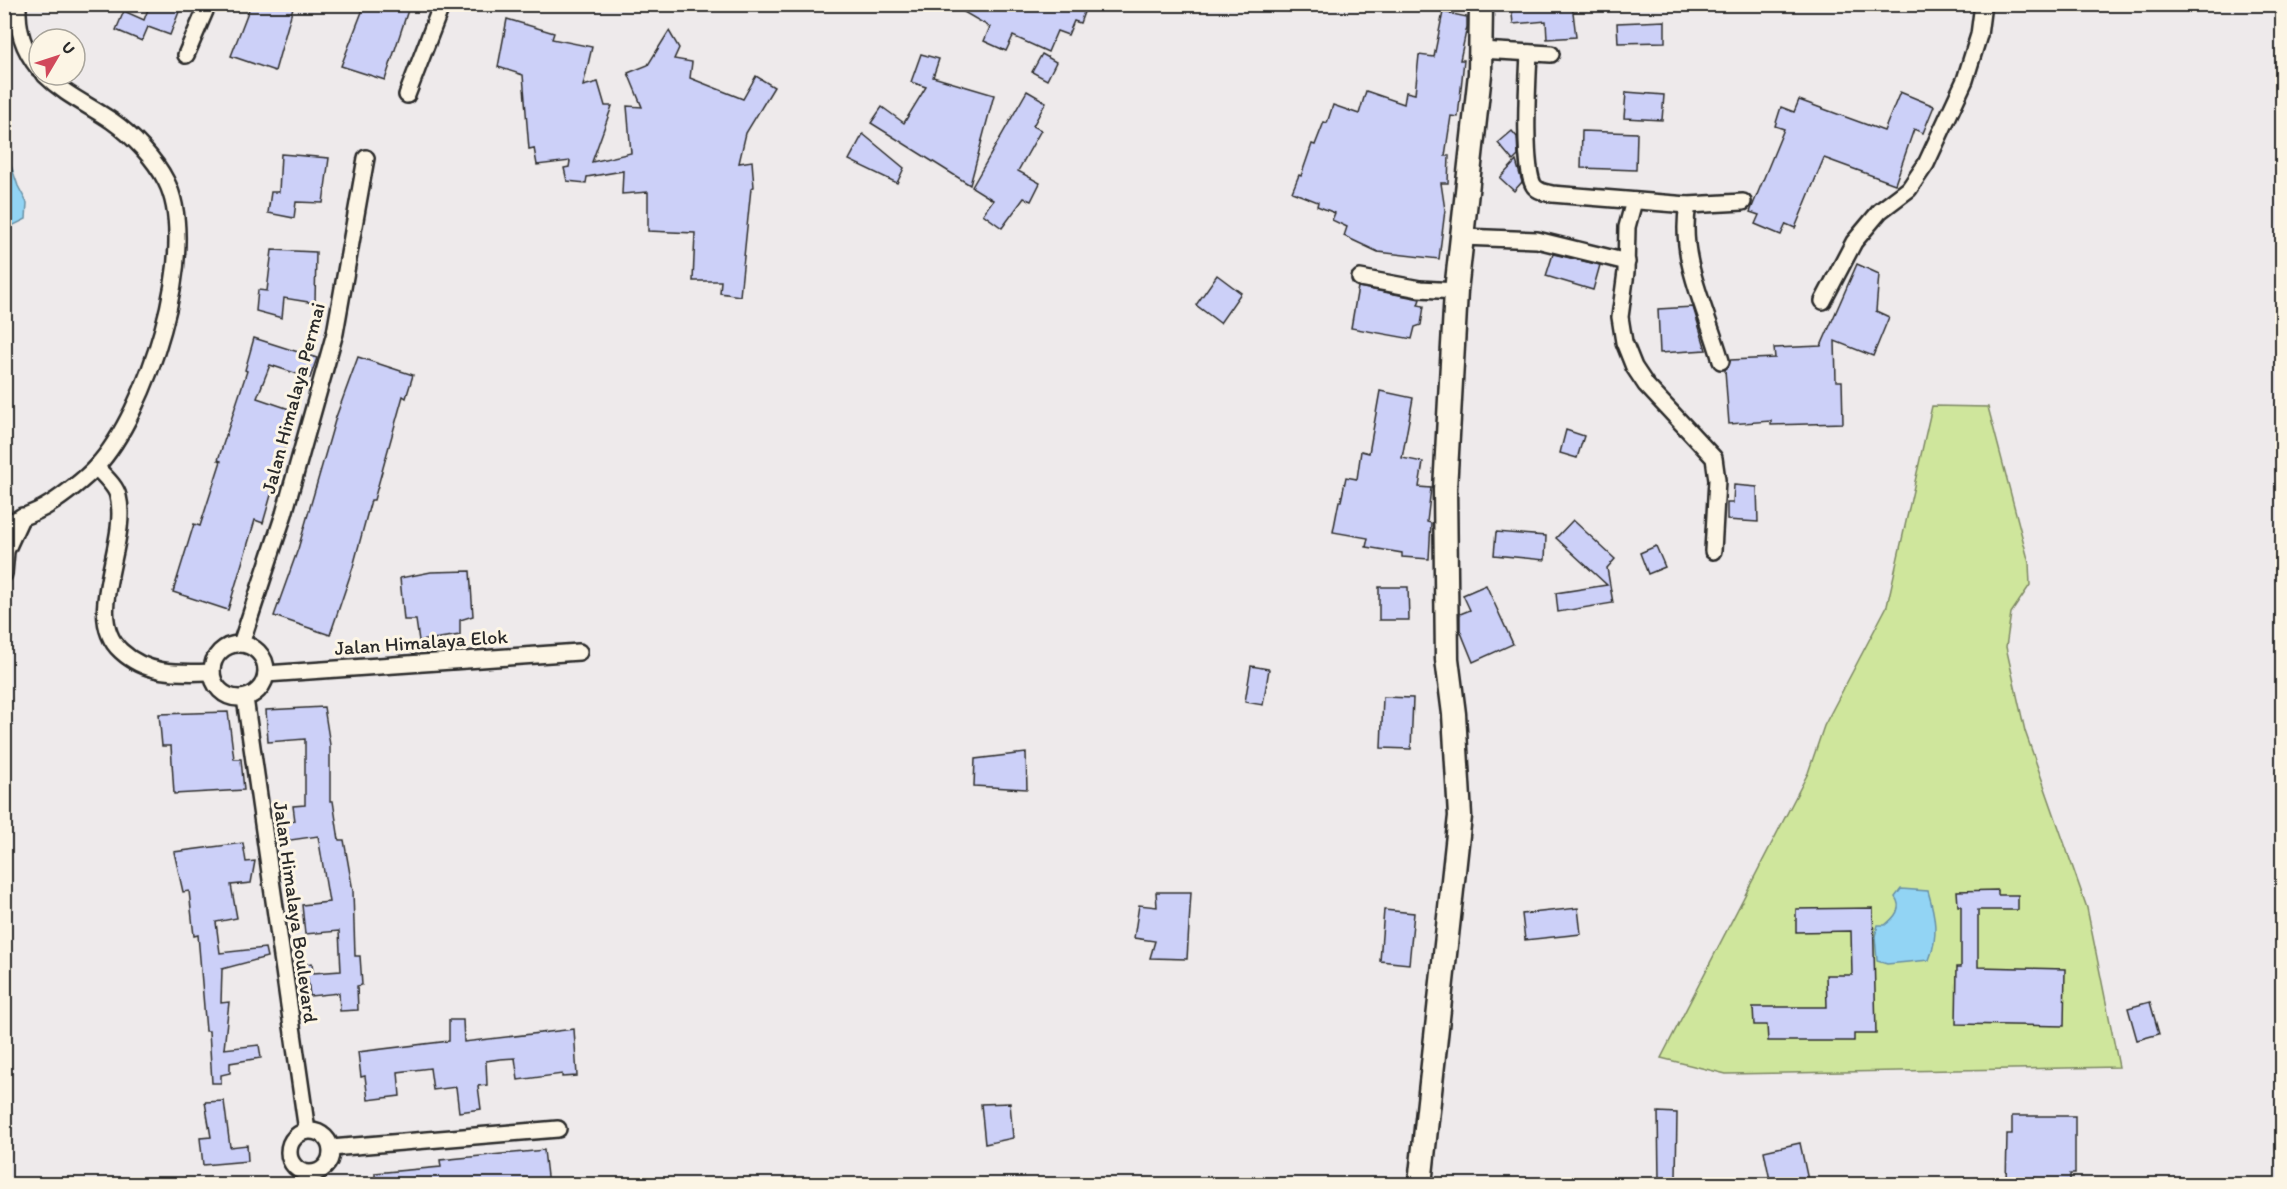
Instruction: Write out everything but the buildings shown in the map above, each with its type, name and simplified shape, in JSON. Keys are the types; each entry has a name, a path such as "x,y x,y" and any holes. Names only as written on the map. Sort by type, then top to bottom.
{"street":[{"path":"18,4 20,36 27,54"},
{"path":"186,55 208,4"},
{"path":"407,95 442,4"},
{"path":"1420,1185 1460,816 1454,714 1447,659 1445,489 1456,291 1480,50 1481,4"},
{"path":"1823,301 1854,242 1880,211 1909,189 1926,164 1965,80 1978,35 1983,4"},
{"path":"1480,50 1551,54"},
{"path":"1529,53 1528,160 1533,186 1552,194 1634,201 1688,205 1743,202"},
{"path":"4,524 50,505 96,467 132,408 155,353 176,280 179,240 166,182 148,156 119,127 57,87"},
{"name":"Jalan Himalaya Permai","path":"242,644 284,514 335,333 366,158"},
{"path":"1634,201 1627,227 1627,262 1620,317 1628,354 1646,385 1714,458 1717,467 1713,551"},
{"path":"1688,205 1685,223 1688,254 1721,361"},
{"path":"1462,237 1537,240 1627,262"},
{"path":"1360,278 1420,289 1456,291"},
{"path":"96,467 118,493 120,511 119,540 104,610 106,627 111,640 131,660 159,672 212,672"},
{"path":"4,574 6,551 22,516"},
{"path":"242,644 257,651 265,666 266,674 259,690 245,698 226,695 214,681 212,672 217,655 224,648 242,644"},
{"name":"Jalan Himalaya Elok","path":"266,674 579,652"},
{"name":"Jalan Himalaya Boulevard","path":"245,698 307,1131"},
{"path":"331,1148 558,1129"},
{"path":"307,1131 322,1135 331,1148 327,1165 313,1179 297,1169 289,1155 293,1139 307,1131"}],"green space":[{"path":"1932,406 1988,407 2029,563 2030,585 2011,613 2006,647 2025,731 2087,908 2119,1067 1726,1074 1661,1058 1808,773 1824,726 1887,606"}],"water":[{"path":"5,148 18,186 27,203 26,219 14,225 5,220"},
{"path":"1901,889 1928,891 1935,926 1929,960 1887,964 1877,961 1875,936 1878,925 1885,925 1895,916 1898,905 1895,897"}]}
